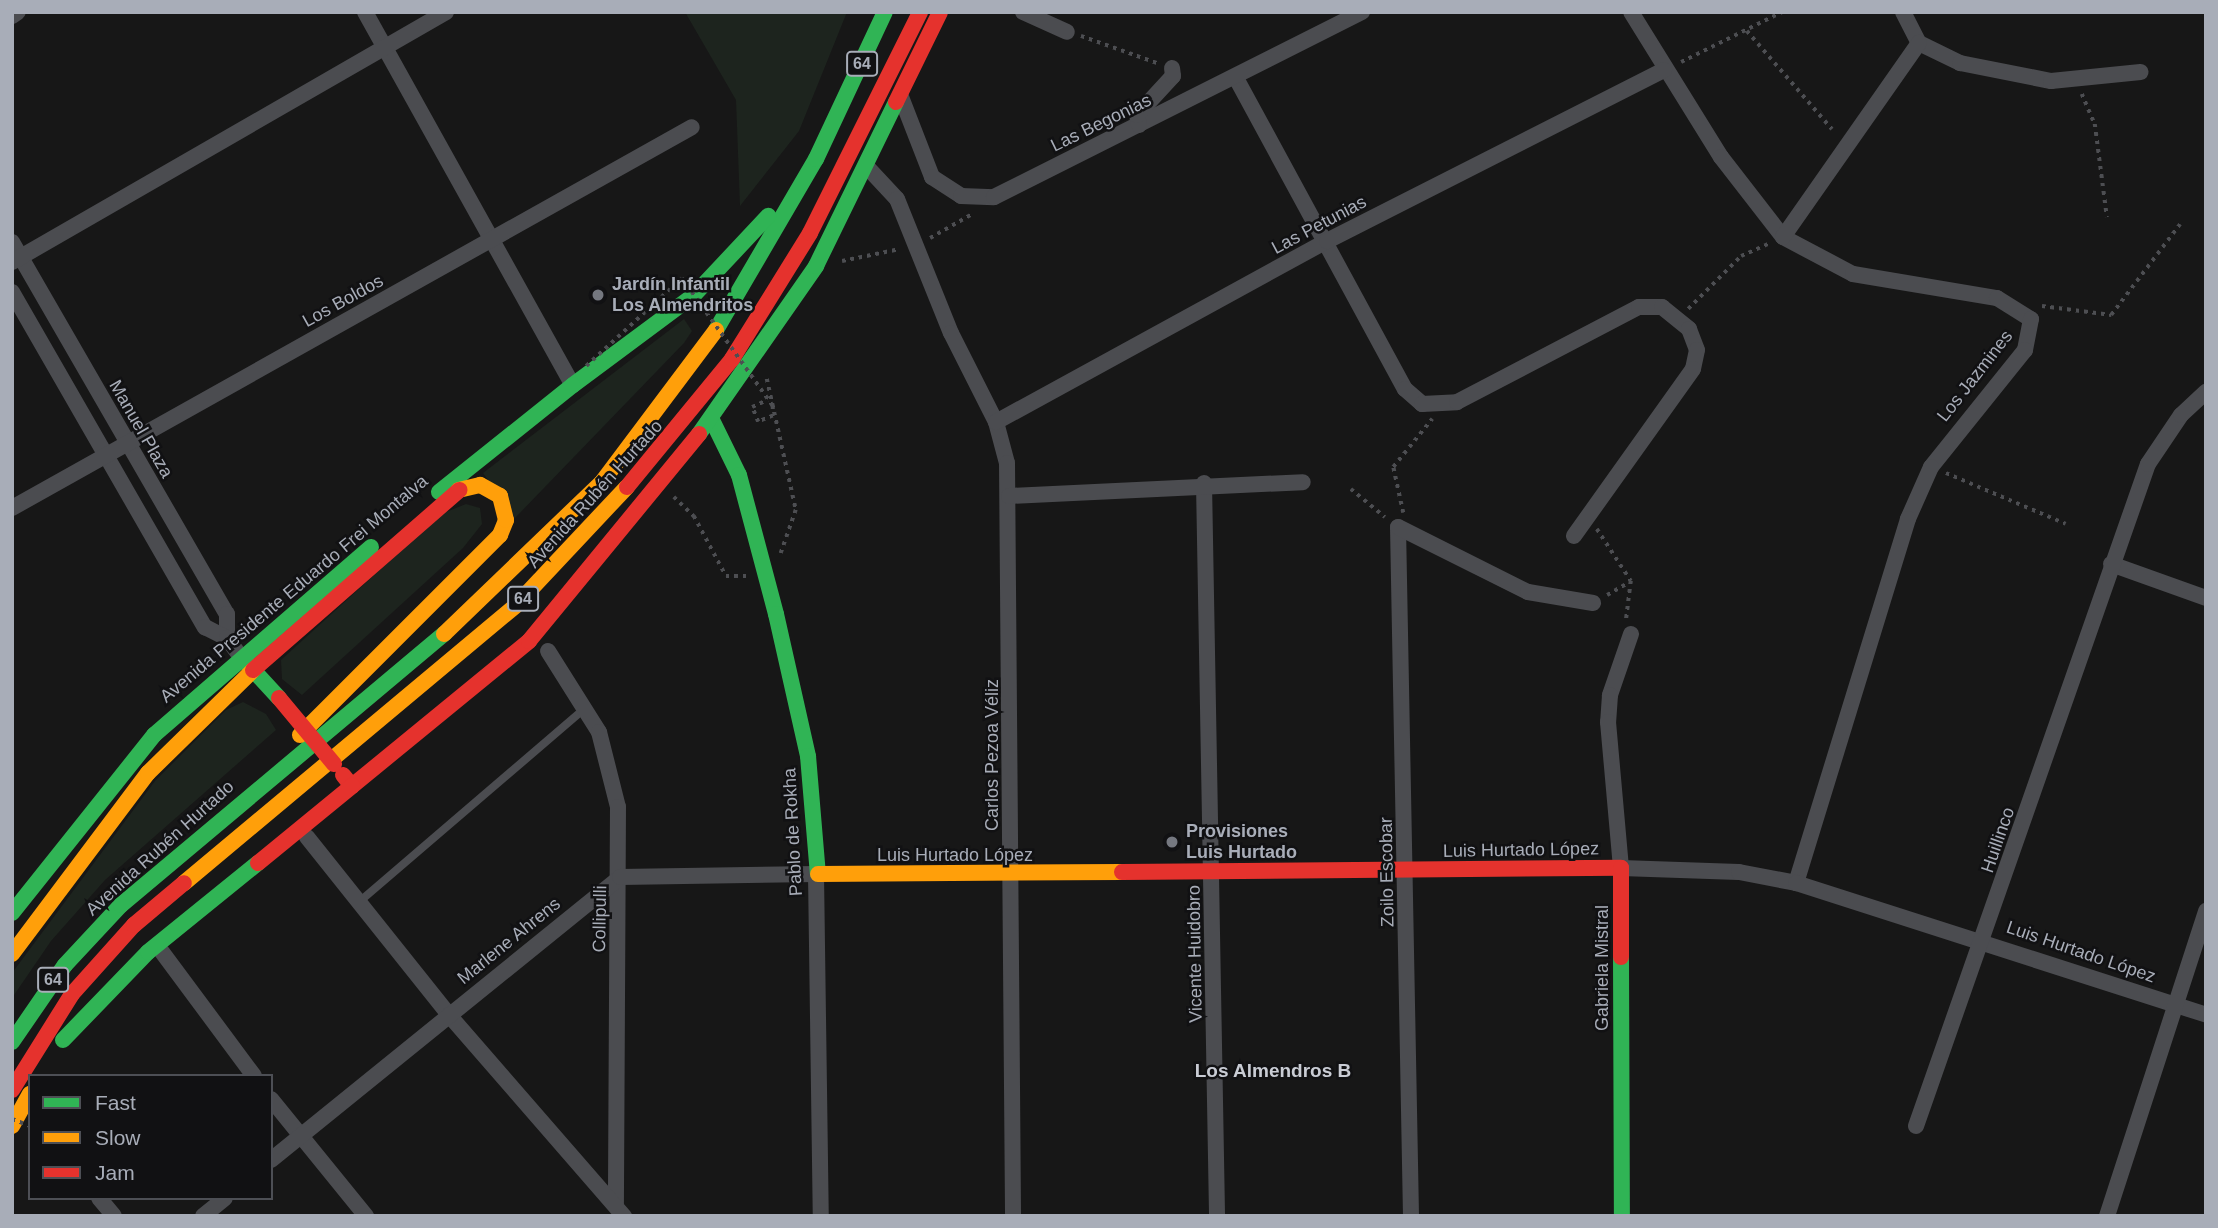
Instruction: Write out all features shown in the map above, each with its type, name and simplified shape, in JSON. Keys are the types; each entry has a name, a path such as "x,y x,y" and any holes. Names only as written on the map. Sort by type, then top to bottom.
{"main road":[{"name":"Avenida Rubén Hurtado","path":"12,1042 46,989 101,924 264,782 486,599 602,482 706,348 839,116 885,12"},
{"name":"Avenida Rubén Hurtado","path":"12,1090 72,994 125,934 516,606 658,455 738,349 810,233 920,12"},
{"path":"42,1074 72,1027 120,978 529,641 712,420 808,281 868,168 940,12"},
{"name":"Avenida Presidente Eduardo Frei Montalva","path":"12,913 154,735 240,656 573,385 655,327 741,250 839,116"},
{"name":"Pablo de Rokha","path":"712,420 735,464 761,554 808,756 816,874"},
{"name":"Avenida Presidente Eduardo Frei Montalva","path":"12,954 148,773 253,670 457,490 480,485 500,496 506,520 500,535 328,703 264,782"},
{"name":"Manuel Plaza","path":"240,656 279,698 352,786"},
{"name":"Luis Hurtado López","path":"816,874 1214,874 1621,868"},
{"name":"Gabriela Mistral","path":"1621,868 1622,1216"},
{"path":"12,1126 28,1098"}],"street":[{"path":"12,16 18,12"},
{"path":"365,12 573,385"},
{"path":"17,260 386,50 446,12"},
{"path":"1023,12 1067,32"},
{"path":"1332,28 1342,12"},
{"name":"Las Begonias","path":"901,97 932,177 944,189 977,199 1236,78 1362,12"},
{"name":"Los Jazmines","path":"1631,12 1664,70 1783,237 1853,274 1950,288 2023,309 2032,329 2025,350 1931,467 1891,570 1796,883"},
{"path":"1903,12 1919,43 1959,63 2018,78 2076,80 2141,72"},
{"path":"1783,237 1919,43"},
{"path":"1139,125 1137,115 1173,76 1172,68"},
{"name":"Las Petunias","path":"996,422 1327,241 1664,70"},
{"path":"1236,78 1327,241 1405,389 1422,404 1442,407 1639,307 1662,307 1678,317 1694,340 1693,369 1574,536"},
{"name":"Los Boldos","path":"12,508 692,127"},
{"name":"Carlos Pezoa Véliz","path":"868,168 897,200 951,333 996,422 1009,496 1013,1216"},
{"name":"Manuel Plaza","path":"12,242 17,260 227,614 227,638"},
{"name":"Manuel Plaza","path":"12,292 104,458 205,627 227,638 240,656"},
{"name":"Huillinco","path":"1916,1126 1984,939 2111,564 2148,464 2181,415 2206,392"},
{"path":"1009,496 1204,483 1303,482"},
{"name":"Vicente Huidobro","path":"1204,483 1214,874 1217,1216"},
{"path":"1398,527 1528,592 1593,603"},
{"name":"Zoilo Escobar","path":"1398,527 1407,871 1411,1216"},
{"path":"2111,564 2206,598"},
{"name":"Gabriela Mistral","path":"1621,868 1608,722 1610,695 1631,634"},
{"name":"Collipulli","path":"548,651 588,707 614,785 620,877 620,1211"},
{"path":"307,837 449,1015 620,1211"},
{"name":"Luis Hurtado López","path":"1621,868 1740,872 1796,883 1984,939 2206,1015"},
{"path":"620,877 816,874"},
{"name":"Pablo de Rokha","path":"816,874 821,1216"},
{"name":"Marlene Ahrens","path":"273,1158 620,877"},
{"path":"2107,1216 2179,1006 2206,911"},
{"path":"162,952 253,1074"},
{"path":"273,1102 366,1216"},
{"path":"101,1200 114,1216"},
{"path":"204,1216 223,1200"}],"lane":[{"path":"359,902 588,707"}],"path":[{"path":"1664,70 1782,12"},
{"path":"1747,31 1832,129"},
{"path":"1067,32 1172,68"},
{"path":"2076,80 2095,124 2108,217"},
{"path":"2023,309 2111,315 2180,224"},
{"path":"1678,317 1741,256 1783,237"},
{"path":"586,366 682,278 772,406 773,416 758,422 752,407 767,400 796,510 783,553 761,554"},
{"path":"1351,489 1398,527 1404,518 1393,467 1442,407"},
{"path":"1931,467 2066,524"},
{"path":"674,497 694,516 726,576 766,576"},
{"path":"1588,515 1631,581 1625,616 1631,634"},
{"path":"1593,603 1631,581"}],"shaded area":[{"path":"685,12 847,12 799,131 740,206 736,100"},
{"path":"684,319 692,331 684,343 515,518 483,473"},
{"path":"466,504 480,508 482,524 463,548 302,695 282,679 281,660 441,514"},
{"path":"243,702 266,714 276,730 105,880 51,941 12,998 12,973 155,781 226,710"}],"traffic: fast":[{"path":"716,330 816,159 885,12"},
{"path":"699,434 816,266 896,102"},
{"path":"573,385 693,296 768,216"},
{"path":"439,492 573,385"},
{"path":"712,420 739,475 776,614 808,756 818,874"},
{"path":"12,913 154,735 371,547"},
{"path":"12,1042 65,965 121,905 444,634"},
{"path":"243,659 279,698"},
{"path":"63,1040 148,952 258,863"},
{"path":"1621,957 1622,1216"}],"traffic: slow":[{"path":"444,634 602,482 716,330"},
{"path":"300,735 500,535 506,520 500,496 480,485 459,490"},
{"path":"184,883 516,605 627,487"},
{"path":"12,954 148,773 253,670"},
{"path":"818,874 1122,872"},
{"path":"12,1126 28,1098"}],"traffic: jam":[{"path":"627,487 732,359 810,233 920,12"},
{"path":"896,102 940,12"},
{"path":"343,775 352,786 529,641 699,434"},
{"path":"253,670 459,490"},
{"path":"279,698 334,764"},
{"path":"258,863 352,786"},
{"path":"1122,872 1621,868 1621,957"},
{"path":"12,1090 72,994 134,925 184,883"}],"place":[{"name":"Jardín Infantil Los Almendritos","path":"598,295"},
{"name":"Provisiones Luis Hurtado","path":"1172,842"}],"district":[{"name":"Los Almendros B","path":"1273,1071"}]}
